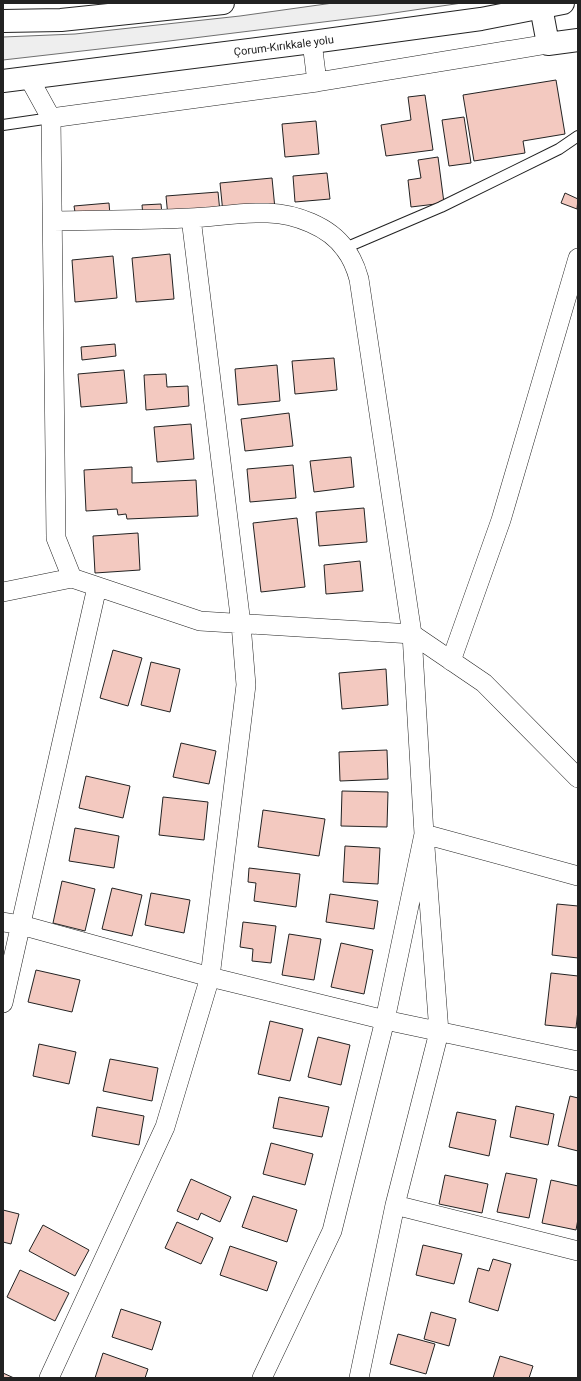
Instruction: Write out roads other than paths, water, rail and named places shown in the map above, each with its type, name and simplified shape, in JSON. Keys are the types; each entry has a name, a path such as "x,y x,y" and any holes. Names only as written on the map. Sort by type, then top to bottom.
{"main road":[{"path":"3,21 62,20 223,3"},
{"name":"Çorum-Kırıkkale yolu","path":"3,80 312,42 481,19 563,3"},
{"path":"541,7 548,44 578,40"}],"street":[{"path":"312,42 317,82"},
{"path":"52,118 317,82 548,44"},
{"path":"29,78 52,118 56,538 72,578"},
{"path":"53,221 191,218 267,213 283,214 318,226 333,236 345,248 354,263 359,279 412,634 424,834 439,1032 395,1205 362,1377"},
{"path":"49,1378 165,1127 210,978 246,685 241,624 191,218"},
{"path":"451,661 502,520 578,258"},
{"path":"3,592 72,578 200,621 412,634 484,683 578,778"},
{"path":"3,1003 12,923 97,586"},
{"path":"424,834 578,876"},
{"path":"262,1378 332,1231 385,1020 424,834"},
{"path":"12,923 210,978 385,1020 578,1061"},
{"path":"395,1205 578,1251"}],"lane":[{"path":"3,125 52,118"},
{"path":"345,248 441,207 559,149 578,136"}]}
